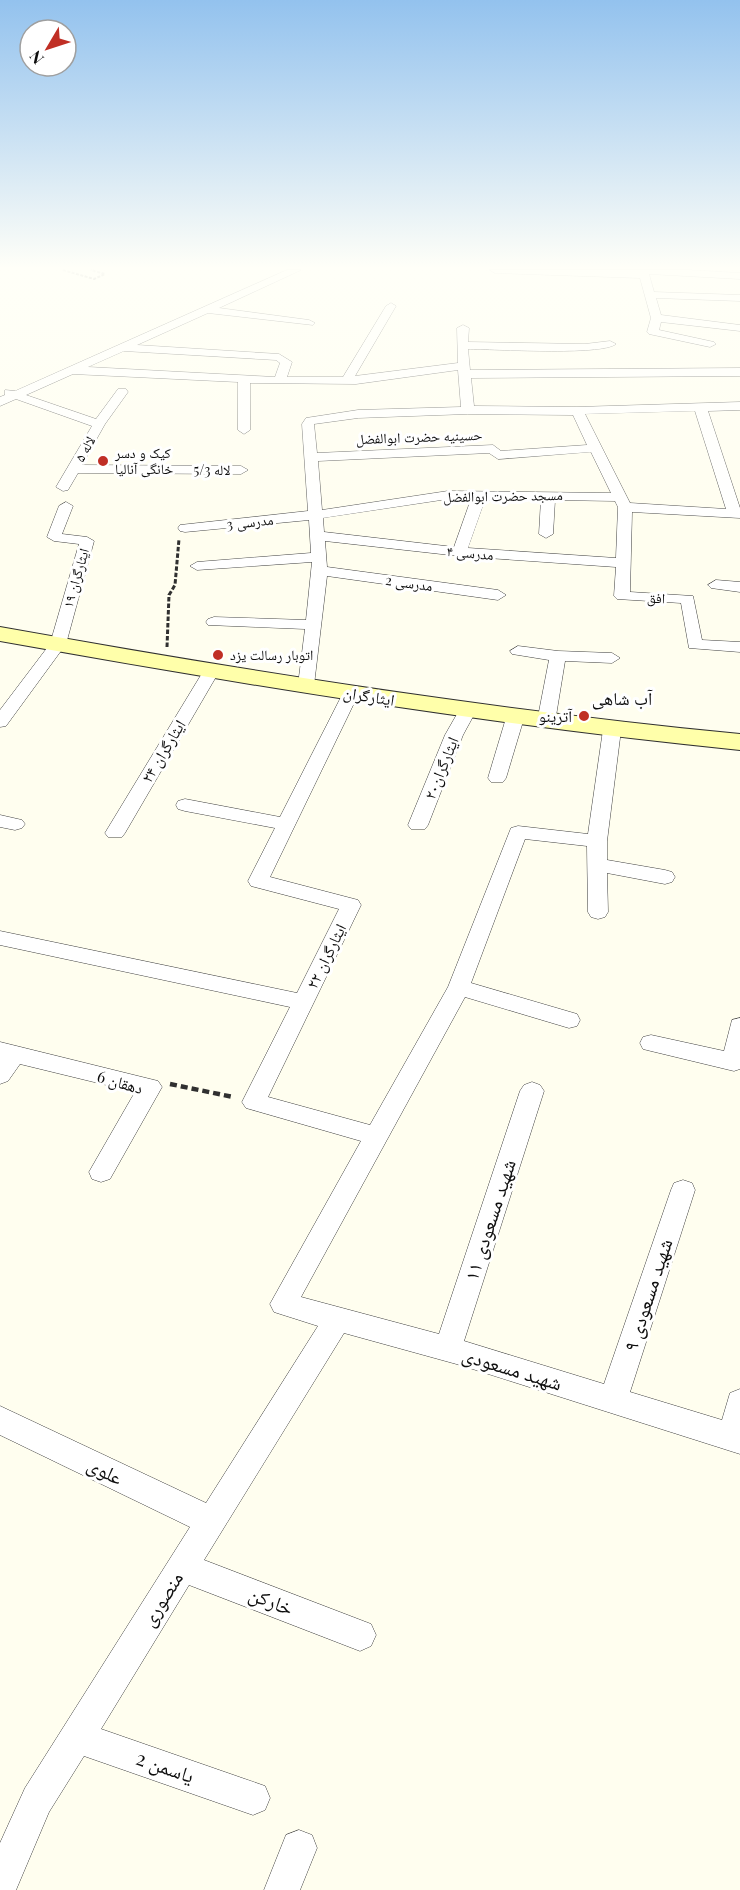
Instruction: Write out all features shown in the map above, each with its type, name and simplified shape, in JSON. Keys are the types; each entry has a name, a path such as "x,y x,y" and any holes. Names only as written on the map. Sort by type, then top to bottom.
{"main road":[{"name":"ایثارگران","path":"0,634 467,711 612,730 740,742"}],"street":[{"path":"0,402 99,358"},
{"path":"280,381 286,362 281,358"},
{"path":"347,380 360,358"},
{"path":"463,358 468,410"},
{"path":"72,370 280,381 347,380 464,370 740,372"},
{"path":"244,379 244,430"},
{"name":"لاله ۵","path":"0,390 99,424 63,487"},
{"path":"99,424 122,392"},
{"path":"699,406 737,514"},
{"path":"306,685 315,625 320,564 308,424 310,421 358,414 468,410 577,411 740,406"},
{"path":"577,411 622,502"},
{"name":"حسینیه حضرت ابوالفضل","path":"312,456 493,449 498,455 596,448"},
{"name":"لاله 5/3","path":"74,469 241,470"},
{"name":"مسجد حضرت ابوالفضل","path":"315,515 448,495 548,495 737,514"},
{"path":"459,552 480,495"},
{"path":"546,534 548,495"},
{"name":"افق","path":"622,502 622,596 687,599 695,645 740,647"},
{"name":"ایثارگران ۱‍۹","path":"58,644 87,541 54,537 66,506"},
{"name":"مدرسی 3","path":"185,528 315,515"},
{"name":"مدرسی ۴","path":"318,536 459,552 623,563"},
{"name":"مدرسی 2","path":"196,566 320,564 498,595"},
{"path":"716,585 740,587"},
{"path":"214,622 315,625"},
{"path":"0,722 58,644"},
{"path":"518,651 558,656 612,658"},
{"path":"546,722 558,656"},
{"name":"ایثارگران ۲۴","path":"115,833 212,670"},
{"name":"ایثارگران ۲۲","path":"254,1102 351,904 258,881 351,693"},
{"name":"۲۰ایثارگران","path":"418,825 467,711"},
{"path":"497,778 515,718"},
{"path":"598,912 597,841 612,730"},
{"path":"185,805 288,824"},
{"path":"254,1102 377,1137 459,987 518,832 597,841"},
{"path":"597,865 665,877"},
{"path":"0,938 303,1002"},
{"path":"459,987 570,1020"},
{"path":"651,1043 734,1062 740,1026"},
{"path":"0,1075 7,1053"},
{"name":"دهقان 6","path":"7,1053 150,1087 101,1172"},
{"name":"شهید مسعودی ۱۱","path":"448,1349 532,1091"},
{"name":"شهید مسعودی","path":"377,1137 283,1304 448,1349 736,1439"},
{"name":"شهید مسعودی ۹","path":"613,1400 683,1190"},
{"name":"منصوری","path":"0,1885 37,1800 337,1320"},
{"path":"736,1439 740,1402"},
{"name":"علوی","path":"0,1420 210,1521"},
{"name":"خارکن","path":"183,1567 360,1635"},
{"name":"یاسمن 2","path":"76,1737 253,1798"},
{"path":"282,1890 299,1848"}],"path":[{"path":"166,663 169,595 175,585 177,545 185,528"},
{"path":"150,1087 175,1083 254,1102"}],"place":[{"name":"کیک و دسر خانگی آنالیا","path":"103,461"},
{"name":"اتوبار رسالت یزد","path":"218,655"},
{"name":"آترینو","path":"584,716"}],"district":[{"name":"آب شاهی","path":"622,699"}]}
